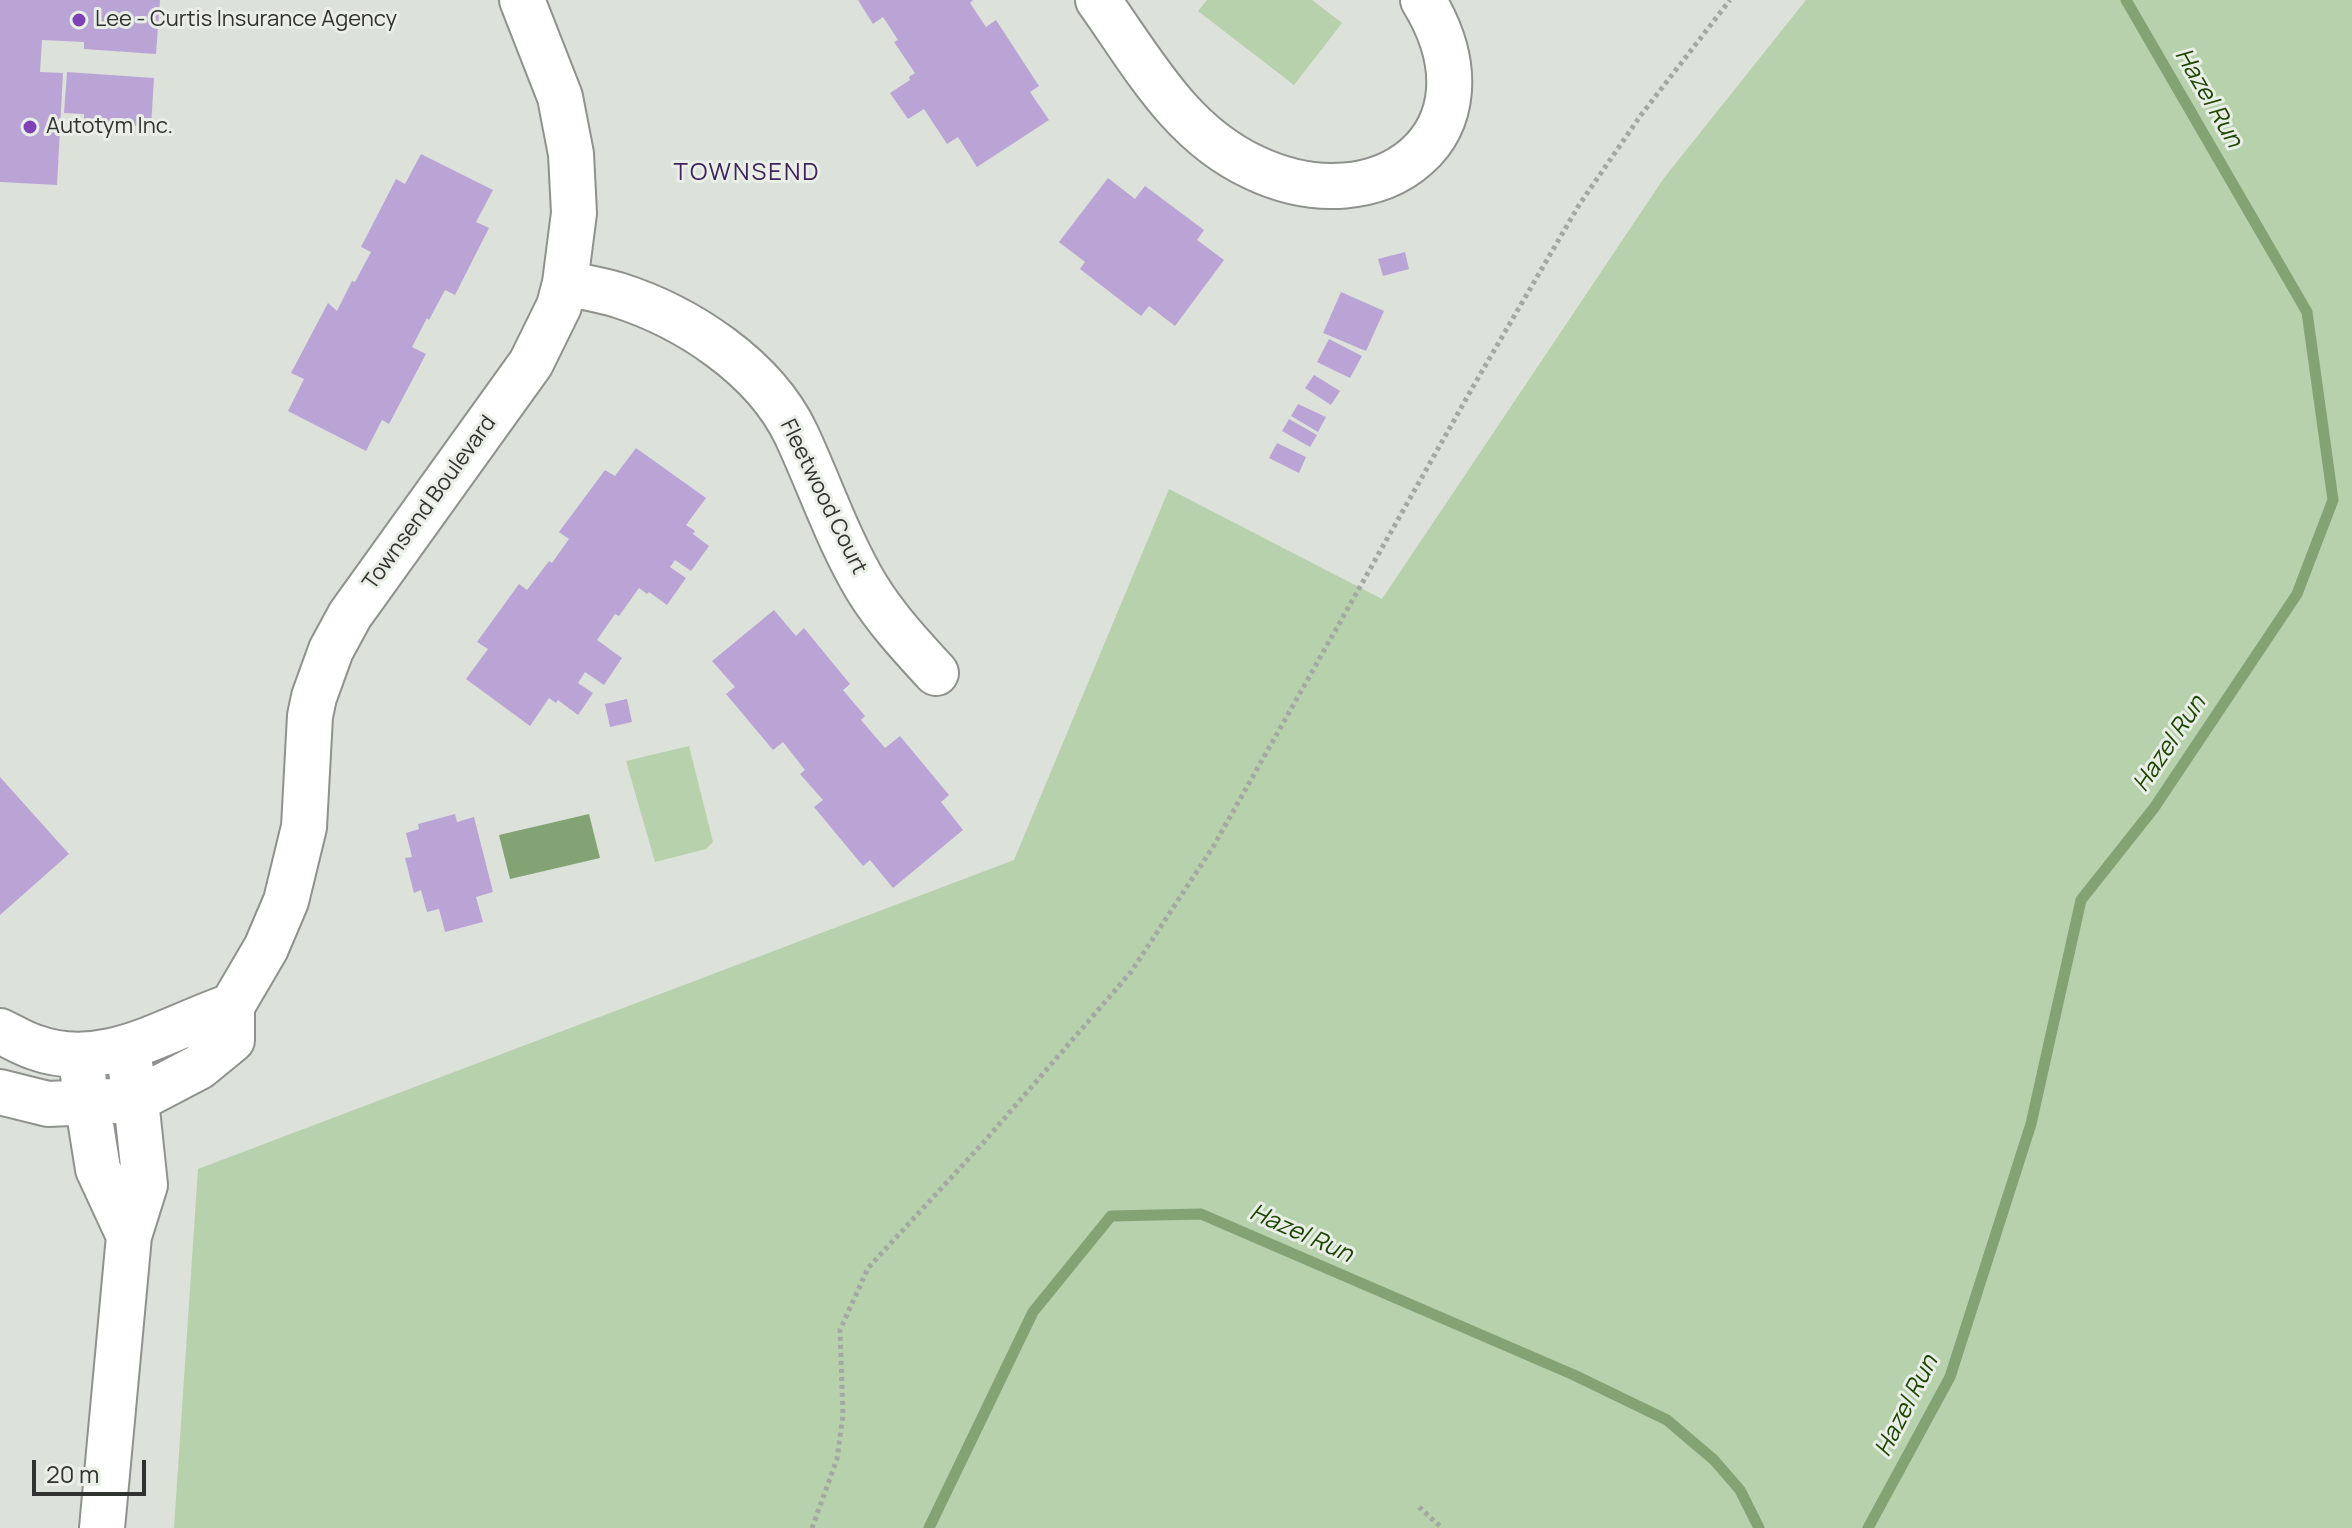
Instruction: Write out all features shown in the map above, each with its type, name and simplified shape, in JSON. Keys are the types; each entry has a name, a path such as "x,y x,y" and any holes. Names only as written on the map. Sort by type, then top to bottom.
{"street":[{"name":"Townsend Boulevard","path":"0,1092 48,1104 136,1100 199,1067 232,1040 232,1006 266,948 286,901 304,827 310,716 331,650 350,615 531,363 559,306 574,213 571,154 560,97 522,0"},
{"path":"1098,0 1178,113 1206,138 1253,168 1306,185 1342,185 1379,180 1406,167 1428,147 1443,120 1449,85 1446,50 1437,23 1423,0"},
{"name":"Fleetwood Court","path":"565,283 618,295 668,316 715,344 756,379 795,431 834,523 868,589 936,673"},
{"path":"0,1031 36,1048 80,1055 148,1042 201,1016 232,1006"},
{"path":"102,1528 129,1236 145,1185 127,1047"},
{"path":"80,1055 98,1169 129,1236"}],"path":[{"path":"812,1528 837,1459 843,1415 840,1330 868,1268 983,1143 1131,972 1197,872 1579,205 1641,115 1730,0"},
{"path":"1419,1507 1442,1528"}],"shaded area":[{"path":"1207,0 1312,0 1342,23 1294,85 1198,11"},
{"path":"1806,0 2352,0 2352,1528 174,1528 198,1169 1014,860 1169,489 1382,599 1664,178"},
{"path":"689,746 713,842 706,849 655,862 626,761"},
{"path":"589,814 600,858 510,879 499,835"}],"building":[{"path":"0,0 160,0 156,54 84,49 84,42 42,40 40,72 63,73 57,185 0,182"},
{"path":"858,0 973,0 970,3 986,27 996,20 1039,86 1030,92 1049,120 977,167 958,137 947,144 924,109 908,119 890,93 915,73 894,42 898,40 883,17 873,24"},
{"path":"67,72 154,78 151,127 84,122 84,114 64,113"},
{"path":"421,154 493,190 476,222 489,228 455,295 445,290 429,320 427,318 412,347 426,354 389,424 382,420 366,451 288,411 304,379 291,373 328,303 337,311 352,281 355,282 371,252 361,247 396,179 405,184"},
{"path":"1108,178 1135,199 1145,186 1204,230 1197,240 1224,260 1175,326 1149,306 1141,316 1080,269 1085,262 1059,242"},
{"path":"1405,252 1409,269 1383,276 1378,259"},
{"path":"1341,292 1384,311 1366,351 1323,333"},
{"path":"1329,339 1362,356 1350,378 1317,362"},
{"path":"1314,375 1340,391 1331,405 1305,388"},
{"path":"1298,404 1326,417 1318,432 1291,416"},
{"path":"1289,419 1317,435 1310,447 1282,431"},
{"path":"1277,443 1306,457 1299,473 1269,458"},
{"path":"636,448 706,498 686,525 709,546 691,571 675,560 670,567 686,578 667,605 639,588 619,616 615,614 597,640 622,658 604,685 585,672 578,683 593,693 578,715 558,700 556,703 549,698 530,726 466,679 488,649 477,642 519,584 527,590 549,561 552,563 569,539 559,532 605,470 615,476"},
{"path":"774,610 796,636 804,628 850,684 843,690 865,716 861,720 885,748 900,736 949,795 941,802 963,830 893,888 870,860 863,866 814,807 823,800 800,774 805,770 783,742 773,750 726,694 735,687 712,661"},
{"path":"627,699 632,722 610,727 605,704"},
{"path":"0,777 69,854 0,915"},
{"path":"455,814 457,822 474,817 493,892 476,897 483,922 445,932 439,909 427,912 421,890 414,893 405,858 412,857 406,833 419,829 418,824"}],"waterway":[{"name":"Hazel Run","path":"1868,1528 1950,1377 2031,1124 2081,900 2154,808 2297,594 2333,500 2307,312 2126,0"},
{"name":"Hazel Run","path":"929,1528 1033,1312 1111,1216 1201,1214 1574,1375 1667,1420 1714,1460 1740,1490 1759,1528"}],"place":[{"name":"Lee - Curtis Insurance Agency","path":"79,20"},
{"name":"Autotym Inc.","path":"30,127"}],"district":[{"name":"TOWNSEND","path":"747,173"}]}
